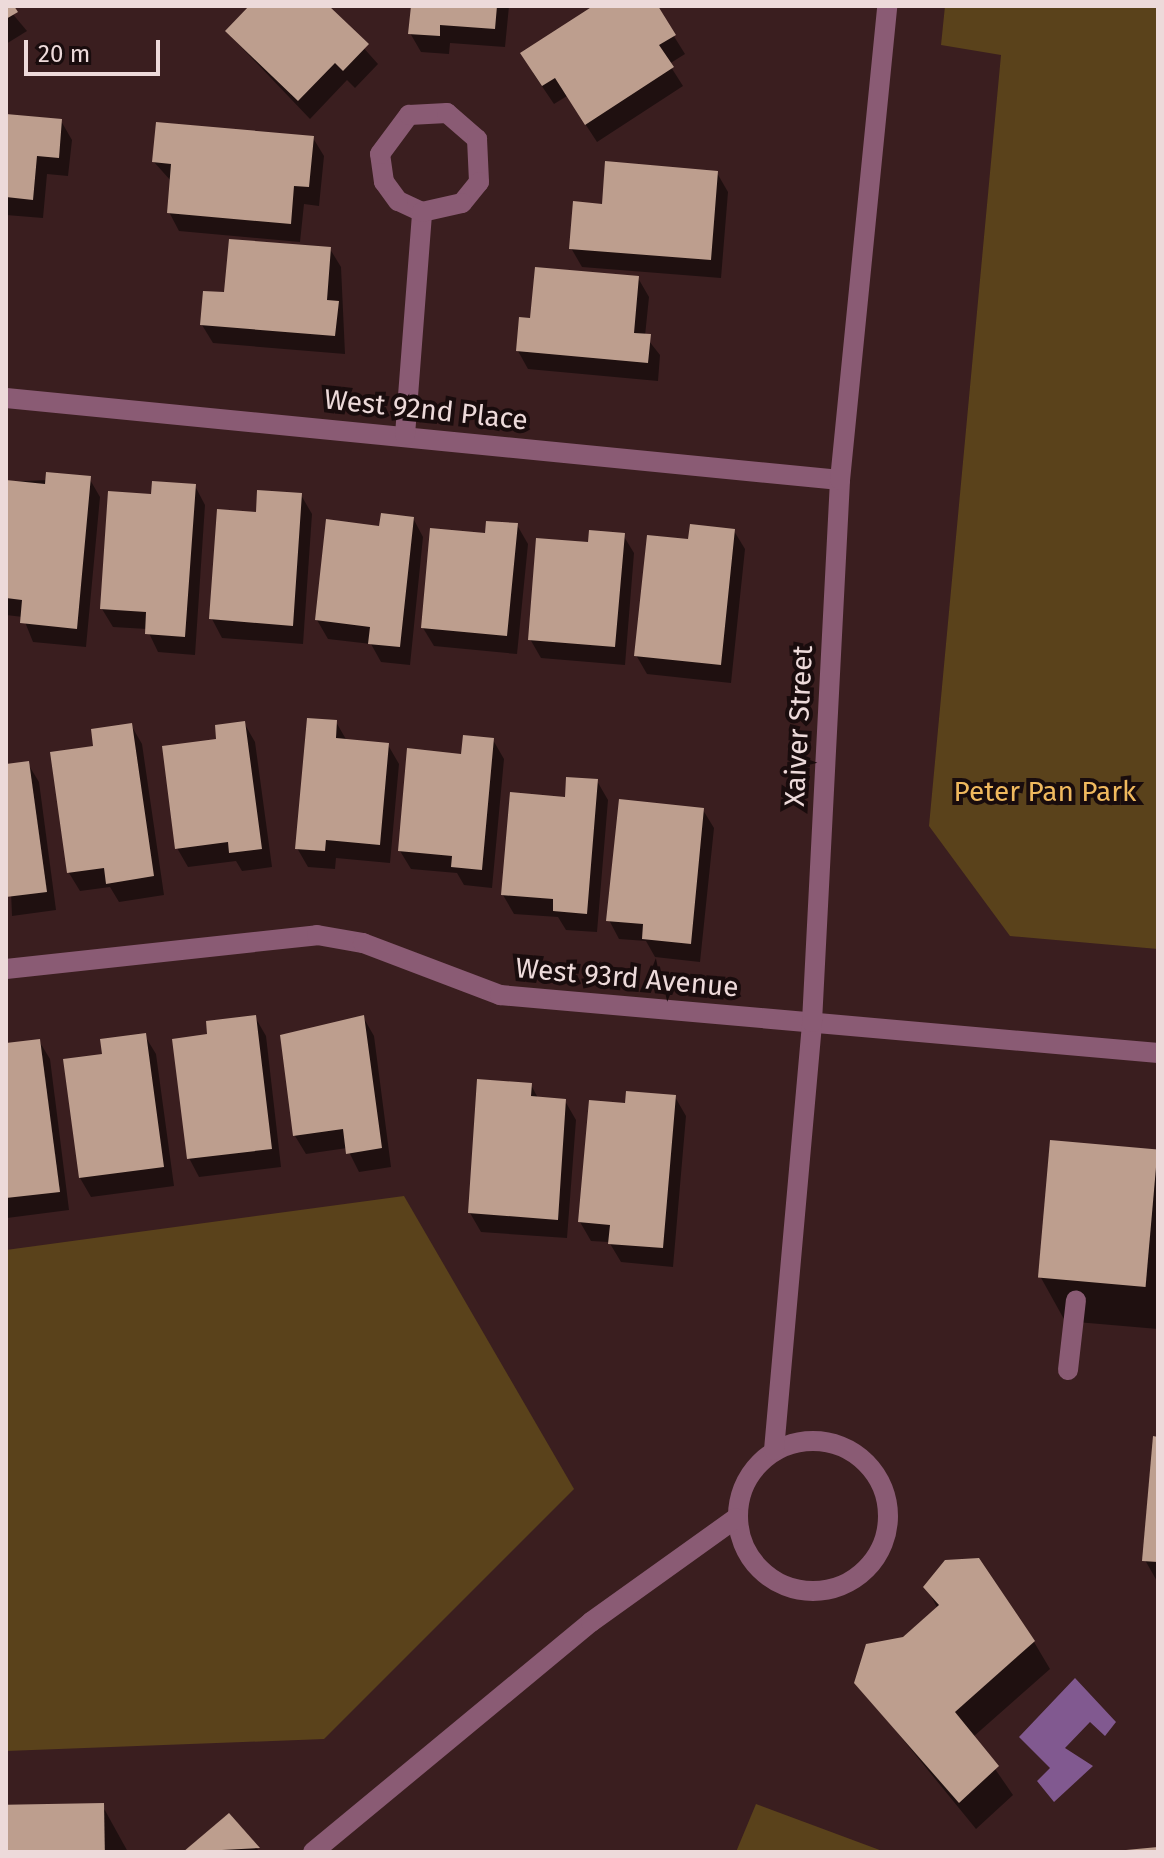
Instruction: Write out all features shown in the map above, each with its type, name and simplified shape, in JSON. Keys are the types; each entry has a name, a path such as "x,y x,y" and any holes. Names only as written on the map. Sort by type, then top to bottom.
{"street":[{"name":"Xaiver Street","path":"774,1450 812,1022 840,480 887,6"},
{"path":"447,113 477,139 479,182 462,203 422,212 398,201 384,182 380,154 409,115 447,113"},
{"path":"405,435 422,212"},
{"name":"West 92nd Place","path":"6,398 840,480"},
{"name":"West 93rd Avenue","path":"6,969 317,935 363,943 500,995 1158,1053"},
{"path":"1068,1370 1076,1300"},
{"path":"826,1441 871,1467 889,1515 885,1541 852,1581 801,1591 755,1566 736,1518 746,1479 774,1450 826,1441"},
{"path":"313,1852 591,1622 736,1518"}],"green space":[{"name":"Peter Pan Park","path":"945,6 1158,6 1158,949 1010,936 929,826 1001,55 941,45"},
{"path":"404,1196 574,1489 324,1739 6,1751 6,1250"},
{"path":"756,1804 885,1852 736,1852"}],"shaded area":[{"path":"1075,1678 1116,1722 1105,1736 1090,1722 1065,1748 1093,1766 1054,1802 1037,1781 1050,1768 1019,1737"}],"building":[{"path":"6,6 14,6 18,12 6,19"},
{"path":"249,6 329,6 369,44 343,71 335,63 298,101 225,31"},
{"path":"411,6 497,6 495,29 440,25 440,36 408,34"},
{"path":"593,6 658,6 676,35 659,45 674,67 585,125 555,78 542,86 520,53"},
{"path":"6,114 62,119 59,158 37,156 33,200 6,197"},
{"path":"156,122 314,136 309,187 294,186 291,224 167,213 171,164 152,162"},
{"path":"605,161 718,171 711,260 569,249 573,201 602,204"},
{"path":"229,239 331,247 327,300 339,301 335,336 200,325 203,291 224,292"},
{"path":"535,267 639,276 634,333 651,334 648,363 516,351 519,317 530,318"},
{"path":"46,472 91,476 77,629 20,623 22,600 6,598 6,480 45,484"},
{"path":"152,481 196,484 185,637 145,634 146,612 100,609 108,491 151,494"},
{"path":"257,490 302,493 293,626 209,619 217,509 256,512"},
{"path":"381,513 414,517 400,647 368,644 370,627 315,620 326,519 379,526"},
{"path":"486,521 518,523 507,636 421,628 430,528 485,533"},
{"path":"690,524 735,529 721,665 634,656 647,535 688,539"},
{"path":"589,530 625,533 615,647 528,640 536,538 588,542"},
{"path":"307,718 337,720 336,738 389,743 380,845 326,840 325,851 295,849"},
{"path":"245,721 262,849 229,853 228,842 175,849 162,746 216,739 215,725"},
{"path":"132,723 154,876 106,884 104,868 67,873 50,752 93,746 91,729"},
{"path":"463,735 494,738 482,870 451,867 452,856 398,851 407,748 461,754"},
{"path":"29,761 47,892 6,897 6,764"},
{"path":"566,777 598,779 587,914 553,911 553,899 501,895 510,792 565,797"},
{"path":"619,799 704,808 691,944 642,939 643,924 606,921"},
{"path":"256,1015 272,1149 187,1159 172,1039 207,1034 206,1021"},
{"path":"364,1015 382,1148 346,1154 343,1129 293,1136 280,1035"},
{"path":"146,1033 164,1167 79,1178 63,1059 102,1054 100,1039"},
{"path":"40,1039 60,1192 6,1198 6,1043"},
{"path":"477,1079 532,1083 531,1096 566,1099 558,1220 468,1213"},
{"path":"626,1091 676,1095 663,1248 608,1244 610,1225 578,1222 589,1100 625,1103"},
{"path":"1050,1140 1158,1149 1146,1287 1038,1277"},
{"path":"1153,1436 1158,1437 1158,1562 1142,1561"},
{"path":"979,1558 1035,1641 955,1712 999,1766 959,1803 854,1683 866,1644 903,1637 939,1605 923,1587 945,1560"},
{"path":"104,1803 105,1852 7,1852 6,1805"},
{"path":"229,1813 260,1848 183,1852"},
{"path":"1158,1847 1158,1852 1126,1852 1126,1850"}]}
